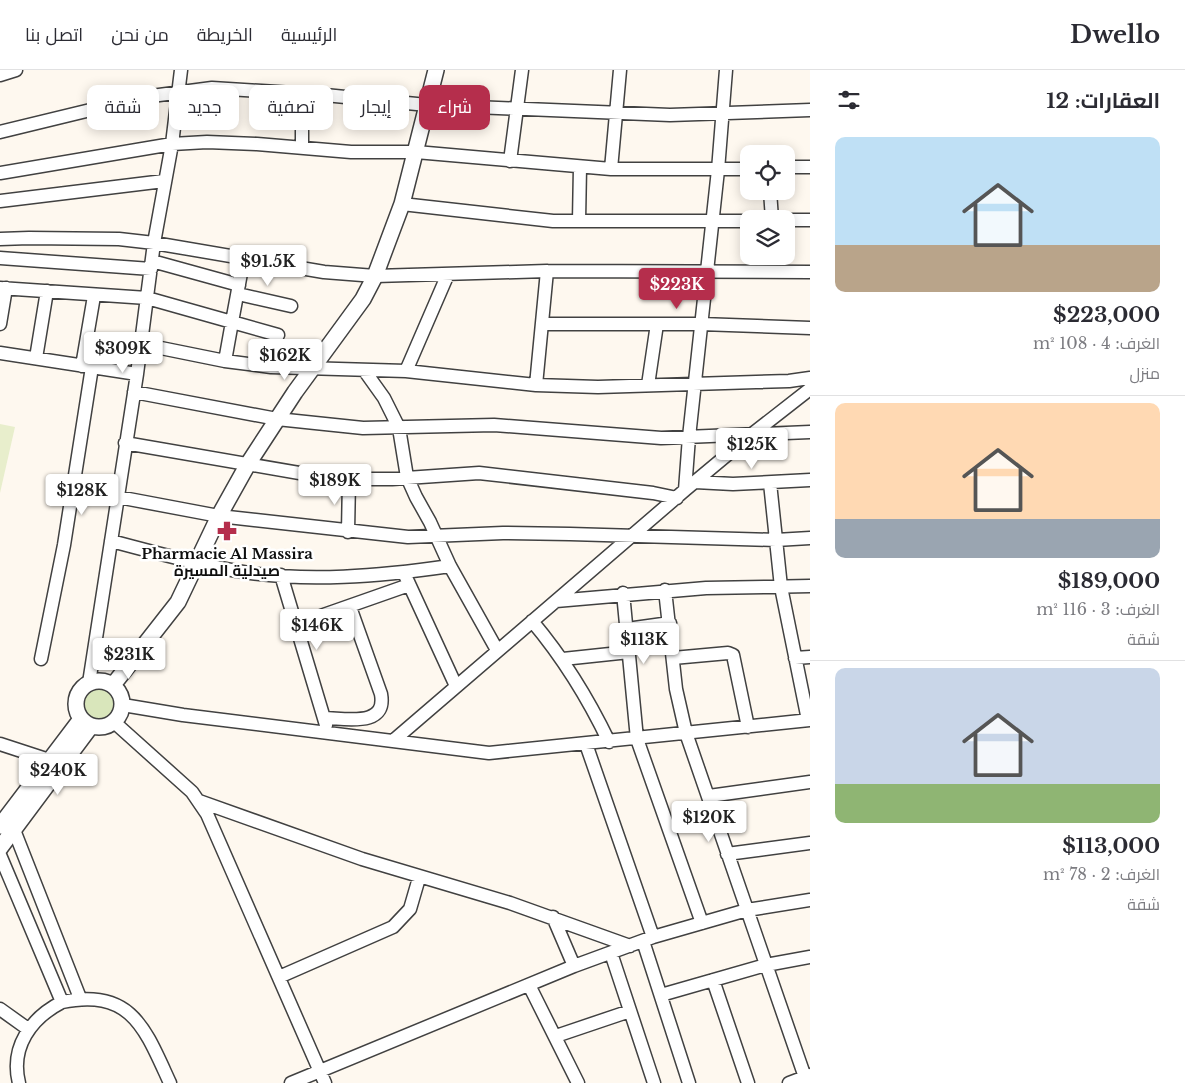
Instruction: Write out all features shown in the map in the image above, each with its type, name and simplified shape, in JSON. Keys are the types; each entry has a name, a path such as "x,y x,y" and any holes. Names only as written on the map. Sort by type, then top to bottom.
{"street":[{"path":"0,75 16,70"},
{"path":"180,85 181,70"},
{"path":"432,85 436,70"},
{"path":"510,161 522,70"},
{"path":"612,169 615,113 620,70"},
{"path":"686,490 694,383 718,170 726,70"},
{"path":"0,132 121,102 169,93"},
{"path":"333,96 419,104"},
{"path":"490,106 670,115 810,110"},
{"path":"90,682 137,374 154,243 174,130"},
{"path":"302,130 302,148"},
{"path":"112,685 178,602 219,516 248,464 277,419 349,319 375,276 402,204 421,130"},
{"path":"0,173 172,144 256,144 351,152 416,152 612,169 740,169"},
{"path":"579,221 580,167"},
{"path":"795,167 810,167"},
{"path":"0,201 164,181"},
{"path":"402,204 498,216 579,221 740,221"},
{"path":"795,220 810,220"},
{"path":"0,240 50,238 119,239 244,257 324,272 375,276 547,272 810,272"},
{"path":"224,361 244,257"},
{"path":"0,258 151,265 291,306"},
{"path":"536,385 544,324 547,272"},
{"path":"406,371 448,274"},
{"path":"0,323 3,288 94,296 147,298 278,335"},
{"path":"36,358 48,291"},
{"path":"41,659 64,545 94,296"},
{"path":"544,324 701,324 810,328"},
{"path":"648,385 657,324"},
{"path":"141,344 224,361 312,369 406,371 536,385 598,387 789,381 810,378"},
{"path":"0,353 137,374"},
{"path":"364,370 384,398 398,428 408,477 450,566 497,650"},
{"path":"394,740 751,434 810,390"},
{"path":"134,392 277,419 339,426 398,428 494,425 633,437 689,437 810,432"},
{"path":"125,443 349,480 500,474 594,488 653,493 733,484 810,480"},
{"path":"348,532 349,480"},
{"path":"122,705 489,754 809,720 781,587 770,483"},
{"path":"118,497 219,516 348,532 408,537 513,533 776,540 810,538"},
{"path":"111,541 197,563 239,571 281,575 407,579"},
{"path":"295,626 350,607 407,579 450,566"},
{"path":"281,575 329,734"},
{"path":"407,579 456,686"},
{"path":"556,600 665,590 810,586"},
{"path":"665,590 676,689 686,733 807,1078 789,1083"},
{"path":"623,594 637,739 702,923"},
{"path":"324,718 369,719 378,714 382,707 381,694 350,607"},
{"path":"532,621 563,659 589,701 609,742"},
{"path":"627,629 670,623"},
{"path":"563,659 629,652"},
{"path":"674,658 728,653 733,655 748,727"},
{"path":"795,658 810,657"},
{"path":"105,681 112,685 121,696 122,705 119,717 107,726 86,722 76,706 76,698 84,686 90,682 105,681"},
{"path":"0,848 7,828 48,760 86,722"},
{"path":"7,828 86,722"},
{"path":"114,722 200,801 362,859 419,878 552,917 630,946"},
{"path":"0,744 48,760"},
{"path":"586,744 648,939 661,995 689,1083"},
{"path":"708,796 810,782"},
{"path":"200,801 322,1077"},
{"path":"7,828 80,998"},
{"path":"727,854 810,843"},
{"path":"0,855 62,1002"},
{"path":"279,977 392,927 410,909 419,878"},
{"path":"291,1083 322,1077 529,985 648,939 747,910 810,900"},
{"path":"552,917 574,966"},
{"path":"611,953 654,1083"},
{"path":"661,995 766,965 810,956"},
{"path":"713,980 748,1083"},
{"path":"529,985 578,1083"},
{"path":"19,1083 17,1058 20,1044 28,1029 38,1017 62,1002 80,998 106,1001 133,1016 148,1035 170,1083"},
{"path":"0,1009 28,1029"},
{"path":"556,1036 630,1011"}],"green space":[{"path":"0,424 15,427 0,493"},
{"path":"99,688 111,692 115,704 111,716 99,720 87,716 83,704 87,692"}],"place":[{"name":"Pharmacie Al Massira صيدلية المسيرة","path":"227,531"}]}
